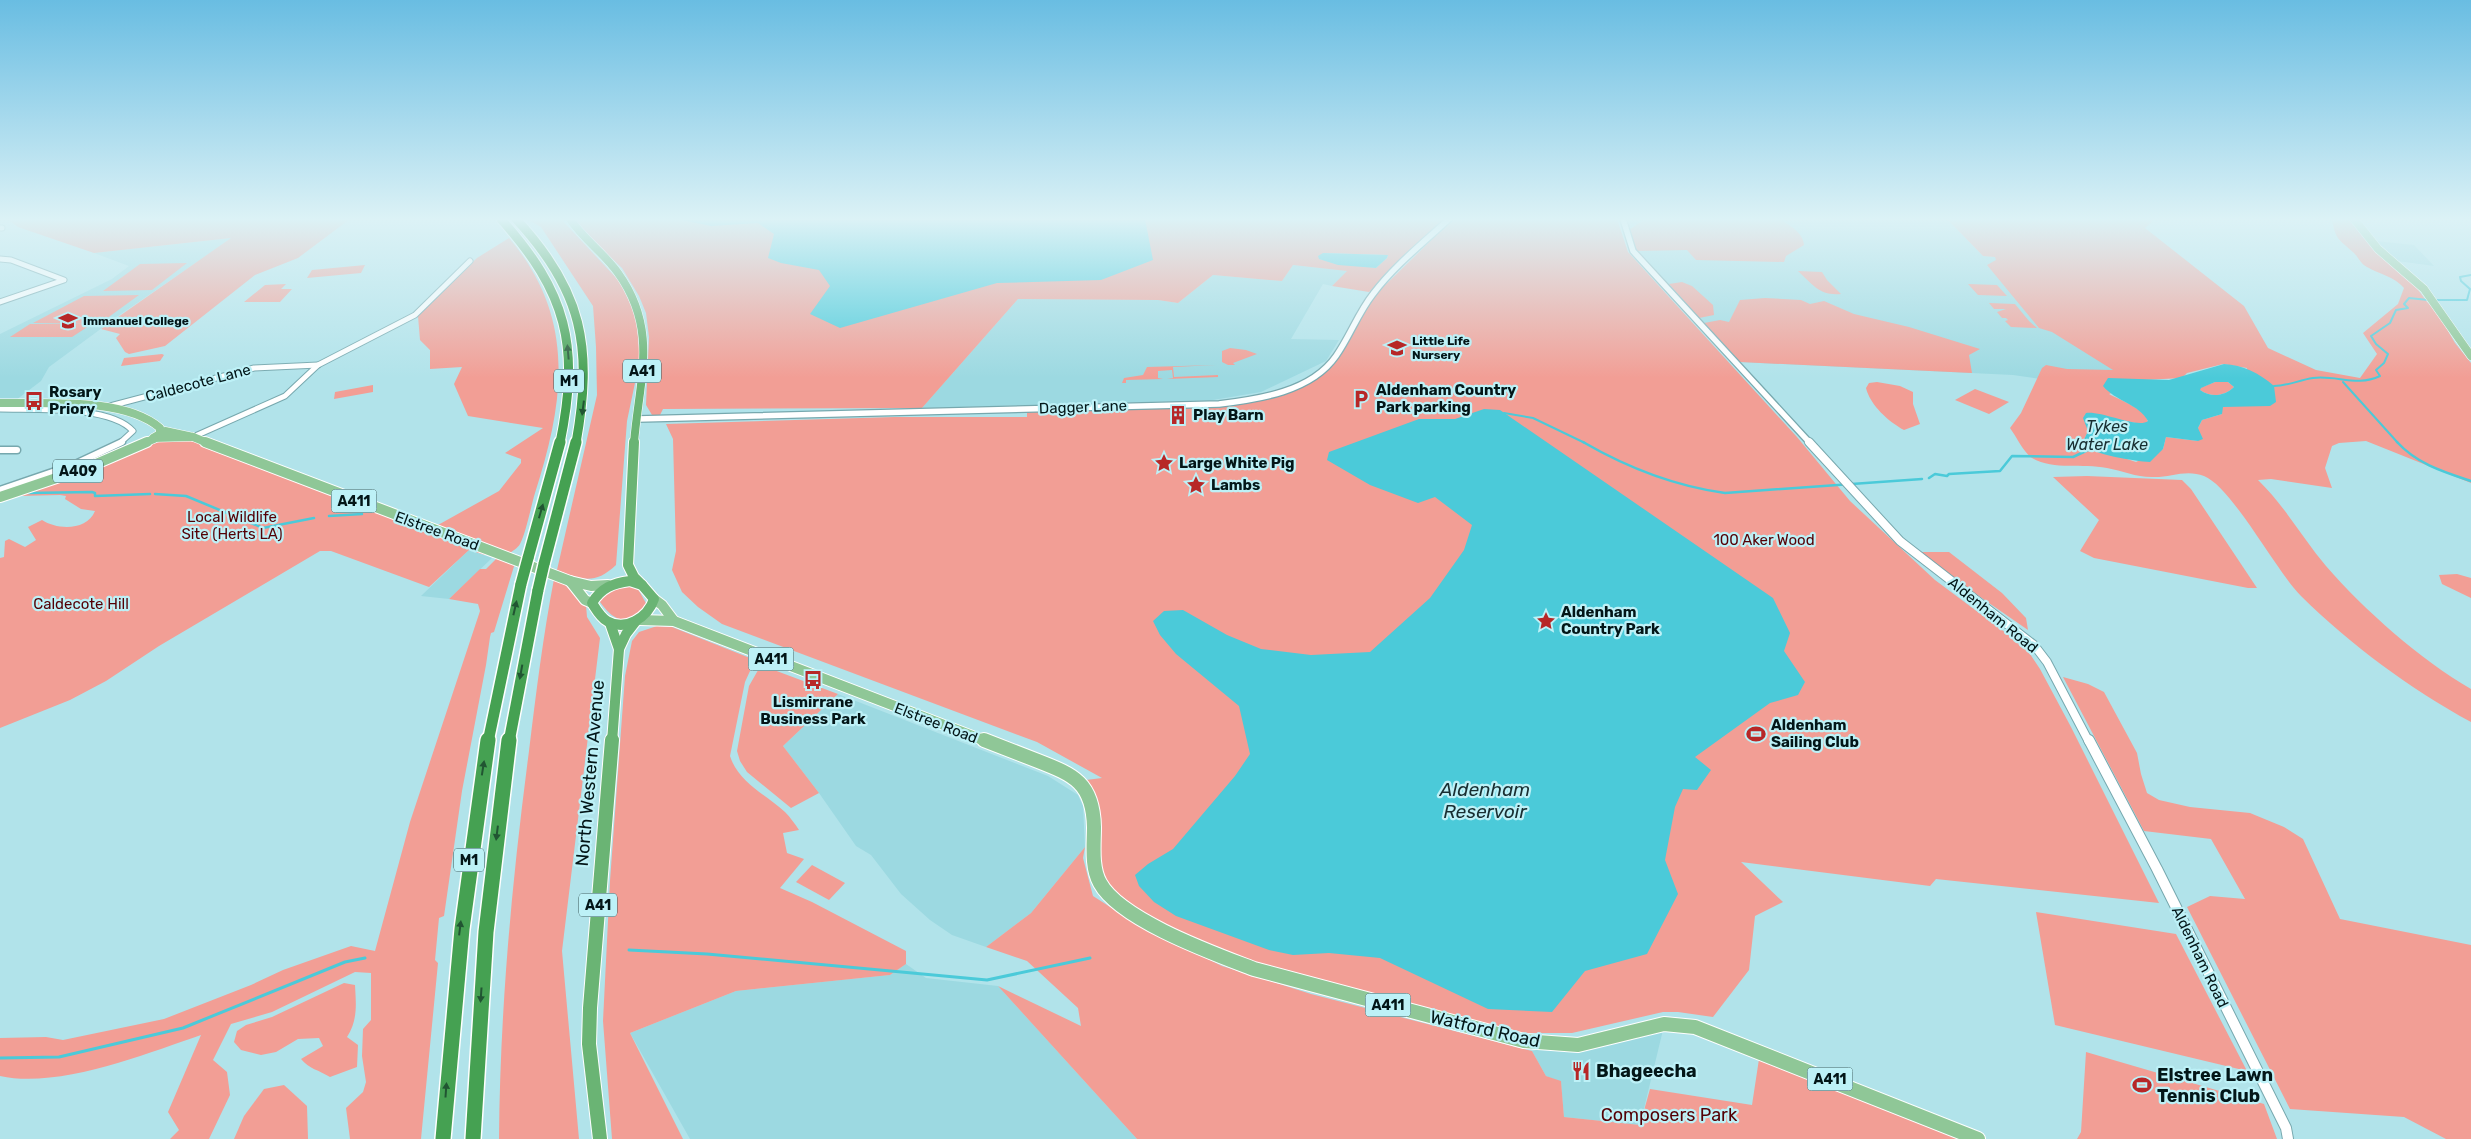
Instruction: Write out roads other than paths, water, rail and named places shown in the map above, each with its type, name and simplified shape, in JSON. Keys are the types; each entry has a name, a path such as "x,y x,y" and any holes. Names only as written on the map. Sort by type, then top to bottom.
{"highway":[{"name":"M1","path":"443,1139 456,968 468,865 490,724 521,584 563,432 568,392 569,363 564,324 553,290 543,272"},
{"name":"M1","path":"473,1139 479,1025 494,859 513,720 538,590 581,421 584,360 578,318 567,288 558,272"},
{"name":"A41","path":"616,272 637,308 643,328 643,355 636,429 628,565"},
{"path":"628,565 634,578 654,599 650,611 638,620 610,623 603,618 592,603 599,591 610,584 628,565"},
{"path":"610,584 630,581 642,585"},
{"name":"North Western Avenue","path":"600,1139 589,1044 590,1008 619,649 626,634 638,620"},
{"name":"North Western Avenue","path":"610,623 619,649"}],"main road":[{"path":"2406,272 2428,294 2471,356"},
{"path":"0,403 110,406 153,422 160,428 163,436"},
{"name":"Elstree Road","path":"163,436 193,437 358,502 570,581 592,586 610,584"},
{"name":"A409","path":"0,498 89,467 163,436"},
{"path":"570,581 585,600 592,603"},
{"name":"Elstree Road","path":"654,599 662,605 674,621"},
{"name":"Elstree Road","path":"638,620 674,621 1069,773 1084,785 1092,800 1096,868 1100,884 1111,898"},
{"name":"Watford Road","path":"1111,898 1125,909 1219,957 1254,969 1524,1041 1578,1045 1664,1024 1694,1027 1737,1042 1978,1139"}],"street":[{"path":"0,302 64,280 44,272"},
{"path":"193,437 285,396 297,387 318,365 415,315 432,296 459,272"},
{"name":"Dagger Lane","path":"638,419 1219,404 1249,400 1290,387 1321,372 1338,352 1359,314 1374,292 1394,272"},
{"name":"Aldenham Road","path":"1653,272 1900,541 2028,640 2047,662 2157,869 2286,1128 2288,1139"},
{"name":"Caldecote Lane","path":"110,406 245,370 318,365"},
{"path":"0,409 93,413 128,424 133,431 122,444 109,450 0,490"},
{"path":"0,450 17,450"}],"water":[{"path":"820,272 1121,272 1101,280 997,283 840,328 810,314 830,286"},
{"name":"Tykes Water Lake","path":"2224,364 2238,366 2263,377 2274,386 2276,402 2270,406 2223,407 2222,414 2202,420 2198,428 2203,439 2198,441 2166,437 2163,449 2150,462 2104,454 2087,448 2082,444 2088,431 2083,418 2086,413 2136,423 2148,421 2139,410 2103,386 2108,378 2169,380","holes":["2215,382 2228,382 2234,387 2222,394 2213,395 2200,390"]},
{"name":"Aldenham Reservoir","path":"1484,409 1500,410 1773,598 1790,633 1784,651 1805,682 1798,695 1770,703 1695,757 1711,770 1697,790 1683,789 1675,807 1665,860 1678,894 1647,954 1585,971 1552,1012 1488,1009 1380,958 1329,953 1293,955 1269,950 1176,916 1154,902 1139,886 1135,875 1148,864 1173,849 1235,776 1250,754 1239,706 1176,654 1160,635 1153,621 1164,611 1183,610 1227,635 1261,649 1311,655 1370,652 1430,598 1464,550 1472,525 1435,497 1418,503 1370,485 1327,460 1329,452 1419,419 1455,419"}],"waterway":[{"path":"2433,300 2467,300 2470,289 2461,281 2460,277 2471,275"},
{"path":"2274,386 2313,378 2363,381 2380,376 2376,370 2384,363 2388,354 2376,344 2371,336 2390,323 2396,310 2408,308 2404,304 2409,298 2428,300"},
{"path":"2343,382 2398,443"},
{"path":"1504,413 1533,418 1584,442"},
{"path":"1584,442 1617,460 1652,475 1688,486 1725,493 1922,479"},
{"path":"2398,443 2422,462 2441,471 2471,481"},
{"path":"1929,478 1935,474 1947,476 1949,474 2000,471 2012,456 2073,457 2088,450"},
{"path":"28,493 92,492 95,493 95,496 150,494"},
{"path":"155,494 186,496 263,528 314,518"},
{"path":"329,516 362,514"},
{"path":"629,950 707,954 987,980 1090,958"},
{"path":"0,1058 59,1057 183,1028 345,962 365,958"}],"place":[{"name":"Immanuel College","path":"68,321"},
{"name":"Little Life Nursery","path":"1397,348"},
{"name":"Aldenham Country Park parking","path":"1361,399"},
{"name":"Rosary Priory","path":"34,401"},
{"name":"Play Barn","path":"1178,415"},
{"name":"Large White Pig","path":"1164,463"},
{"name":"Lambs","path":"1196,485"},
{"name":"Aldenham Country Park","path":"1546,621"},
{"name":"Lismirrane Business Park","path":"813,680"},
{"name":"Aldenham Sailing Club","path":"1756,734"},
{"name":"Bhageecha","path":"1581,1071"},
{"name":"Elstree Lawn Tennis Club","path":"2142,1085"}],"park label":[{"name":"Local Wildlife Site (Herts LA)","path":"232,526"},
{"name":"100 Aker Wood","path":"1764,540"},
{"name":"Caldecote Hill","path":"81,604"},
{"name":"Composers Park","path":"1669,1115"}]}
